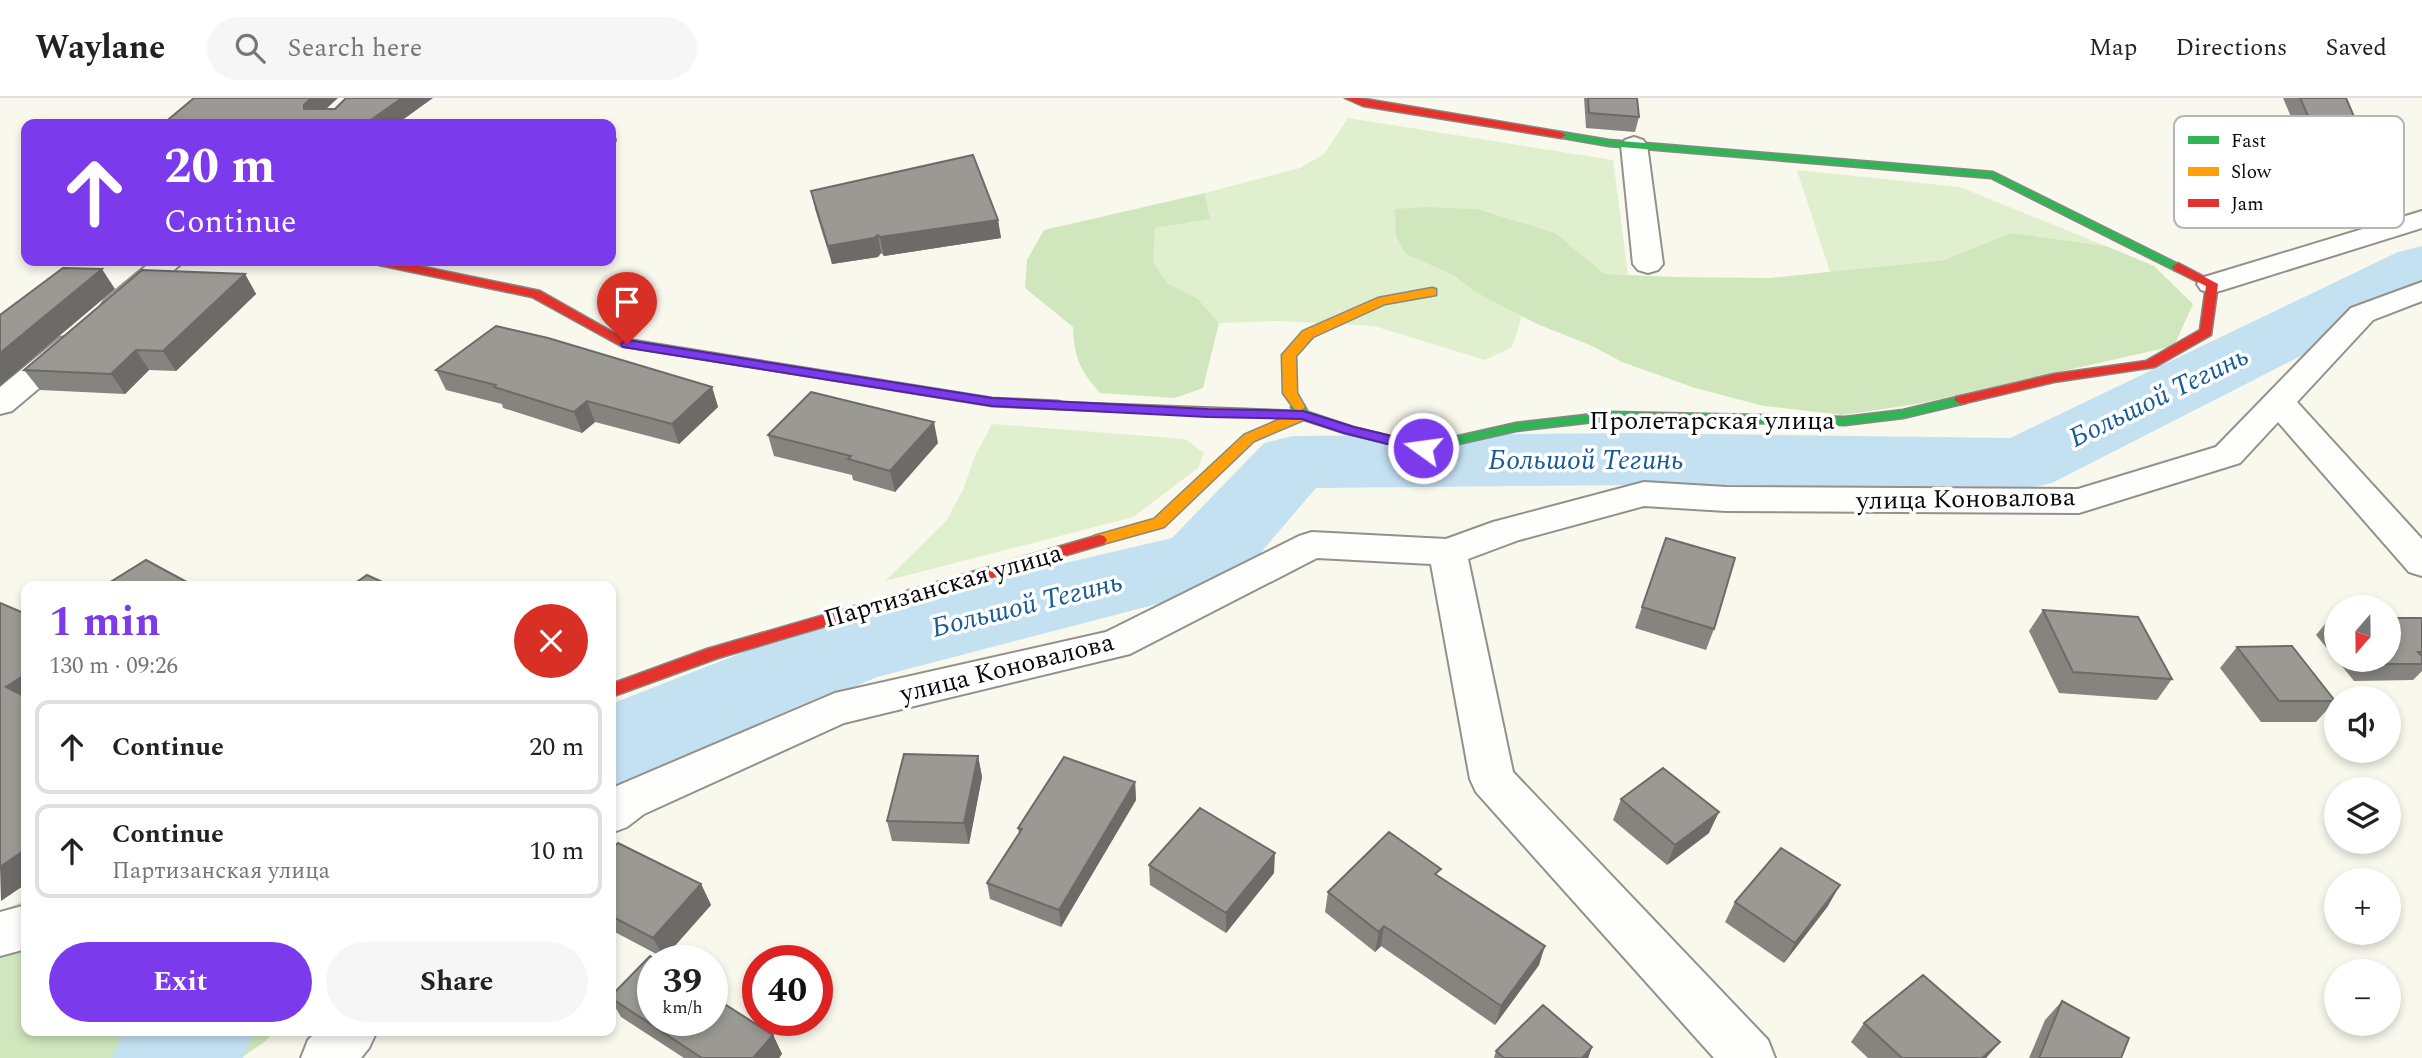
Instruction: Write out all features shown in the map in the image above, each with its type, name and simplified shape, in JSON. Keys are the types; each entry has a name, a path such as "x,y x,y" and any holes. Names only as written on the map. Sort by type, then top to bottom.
{"street":[{"path":"1350,98 1377,105 1634,145 1993,175 2212,284 2393,228"},
{"path":"1634,145 1648,264"},
{"path":"2404,225 2422,219"},
{"path":"0,404 163,266"},
{"path":"403,266 536,294 627,344 992,402 1303,415"},
{"name":"Пролетарская улица","path":"1303,415 1349,430 1423,448 1516,427 1611,416 1845,421 1903,414 2054,378 2150,364 2206,332 2212,284"},
{"name":"улица Коновалова","path":"616,810 628,801 835,709 1116,644 1312,545 1448,552 1506,531 1644,494 1726,499 2079,501 2228,455 2362,314 2422,291"},
{"path":"1303,415 1290,393 1289,355 1308,334 1382,301 1432,292"},
{"path":"2280,402 2422,563"},
{"name":"Партизанская улица","path":"616,689 713,653 1159,523 1249,438 1303,415"},
{"path":"1448,552 1492,779 1749,1058"},
{"path":"0,934 21,928"},
{"path":"327,1058 347,1036"}],"green space":[{"path":"1348,118 1613,160 1628,275 1605,274 1555,233 1479,209 1429,207 1407,254 1453,275 1475,292 1522,316 1512,347 1485,360 1374,326 1277,321 1219,323 1198,299 1167,283 1153,262 1155,228 1210,219 1205,193 1300,168 1324,154"},
{"path":"1797,170 1960,187 2106,246 2011,233 1944,260 1830,272"},
{"path":"1205,193 1210,219 1155,228 1153,262 1167,283 1198,299 1219,323 1203,388 1175,398 1100,393 1079,363 1073,327 1025,288 1027,260 1044,230"},
{"path":"1395,209 1478,209 1555,233 1605,274 1770,278 1944,260 2011,233 2106,246 2154,266 2193,304 2174,346 1917,404 1843,415 1764,406 1695,388 1622,362 1590,345 1537,324 1475,292 1453,275 1406,254 1396,236"},
{"path":"992,424 1185,439 1204,453 1198,468 1133,517 885,581 946,521"},
{"path":"21,902 21,1036 270,1036 241,1058 0,1058 0,913"}],"building":[{"path":"194,98 311,98 304,105 304,109 335,109 346,98 402,98 372,119 169,119"},
{"path":"1588,98 1637,98 1639,117 1589,113"},
{"path":"2300,98 2346,98 2354,116 2308,116"},
{"path":"973,155 998,220 880,237 878,235 828,246 811,191"},
{"path":"63,268 102,269 0,353 0,315"},
{"path":"142,270 245,274 163,351 136,350 111,374 24,370"},
{"path":"496,326 548,338 712,387 672,424 587,401 574,412 494,387 496,385 436,370"},
{"path":"811,392 934,422 890,471 848,459 851,456 768,435"},
{"path":"1666,538 1735,558 1714,629 1642,607"},
{"path":"146,560 185,581 112,581"},
{"path":"367,575 380,581 358,581"},
{"path":"0,603 21,612 21,677 6,687 21,694 21,852 0,867"},
{"path":"2043,610 2138,617 2172,679 2073,672"},
{"path":"2401,618 2422,618 2422,652 2418,652 2422,656 2422,664 2401,664"},
{"path":"2292,646 2324,687 2324,701 2279,701 2237,647"},
{"path":"904,754 978,756 964,823 887,821"},
{"path":"1064,757 1135,782 1059,910 987,883 1022,829 1018,828"},
{"path":"1663,768 1719,812 1675,845 1621,799"},
{"path":"1200,808 1275,853 1226,913 1149,865"},
{"path":"1389,832 1441,869 1435,874 1545,946 1501,1006 1384,926 1379,932 1328,892"},
{"path":"618,843 701,884 653,938 616,919"},
{"path":"1781,848 1840,885 1795,943 1735,902"},
{"path":"637,969 637,1015 616,1001 616,991"},
{"path":"1923,975 2000,1042 1982,1058 1902,1058 1864,1023"},
{"path":"2062,1001 2129,1038 2121,1058 2039,1058"},
{"path":"1543,1005 1592,1047 1582,1058 1504,1058 1496,1051"},
{"path":"728,1006 742,1015 742,1036 772,1036 753,1058 702,1058 669,1036 728,1036"}],"waterway":[{"name":"Большой Тегинь","path":"616,745 852,648 1202,562 1293,462 1633,459 2023,464 2422,267"},
{"name":"Большой Тегинь","path":"174,1058 188,1036"}],"traffic: fast":[{"path":"1561,135 1609,143 1993,175 2178,267"},
{"path":"626,343 992,402 1059,405"},
{"path":"1298,407 1303,415 1349,430 1423,448 1516,427 1611,416 1845,421 1903,414 1961,400"}],"traffic: slow":[{"path":"1298,407 1290,393 1289,355 1308,334 1382,301 1432,292"},
{"path":"1059,405 1303,415 1249,438 1159,523 1099,540"}],"traffic: jam":[{"path":"1350,98 1363,103 1561,135"},
{"path":"403,266 536,294 626,343"},
{"path":"1961,400 2054,378 2150,364 2206,332 2212,284 2178,267"},
{"path":"616,689 713,653 1099,540"}],"route":[{"path":"627,344 992,402 1303,415 1349,430 1423,448"}]}
